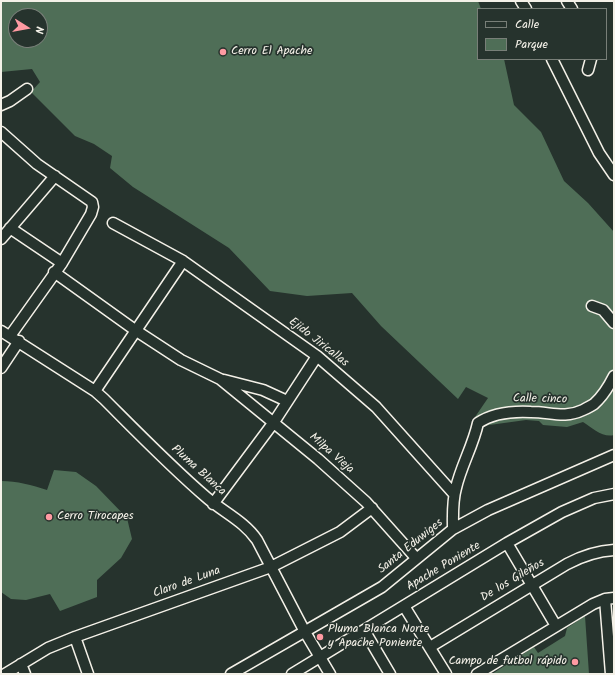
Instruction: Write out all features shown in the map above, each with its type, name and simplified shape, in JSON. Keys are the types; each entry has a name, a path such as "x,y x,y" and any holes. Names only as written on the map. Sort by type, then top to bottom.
{"street":[{"path":"552,60 598,153 614,175"},
{"path":"588,70 591,60"},
{"path":"1,105 10,102 27,89"},
{"path":"1,132 31,159 94,203 91,214 62,263 54,272 14,338 1,368"},
{"path":"1,239 55,176"},
{"name":"Ejido Jiricallas","path":"113,223 183,261 317,356 376,407 454,494"},
{"path":"10,228 62,263"},
{"path":"95,391 183,261"},
{"name":"Milpa Vieja","path":"54,272 135,330 181,360 220,379 263,390 287,401"},
{"path":"592,306 603,310 614,323"},
{"name":"Pluma Blanca","path":"1,331 14,338 104,398 182,476 213,504 241,522 252,533 305,632 330,674"},
{"path":"213,504 274,422 317,356"},
{"name":"Calle cinco","path":"454,494 475,436 478,423 485,418 504,413 532,412 560,416 576,414 594,404 608,387 614,376"},
{"name":"Milpa Vieja","path":"220,379 318,459 372,508 416,558"},
{"name":"Santa Eduwiges","path":"231,674 382,587 453,529 488,510 614,455"},
{"path":"453,529 454,494"},
{"name":"Apache Poniente","path":"292,674 507,543 578,504 594,498 614,494"},
{"name":"Claro de Luna","path":"5,674 48,648 74,637 271,567 340,532 372,508"},
{"path":"507,543 556,626"},
{"name":"De los Gileños","path":"430,647 580,557 595,552 614,550"},
{"path":"478,674 593,604 610,598 611,674"},
{"path":"404,606 446,674"},
{"path":"364,630 390,674"},
{"path":"74,637 88,674"},
{"path":"21,664 25,674"}],"green space":[{"path":"1,1 478,1 481,8 477,8 477,60 504,60 514,105 541,132 564,181 588,203 614,232 614,435 610,436 602,434 583,422 567,427 543,425 539,421 526,420 482,426 475,417 488,398 466,387 458,399 381,326 352,293 307,296 270,291 229,248 133,187 110,168 112,156 94,144 75,136 31,92 40,82 32,69 1,72"},
{"path":"54,470 76,472 96,486 127,518 132,539 121,558 97,580 97,597 60,611 50,594 26,600 11,599 1,592 1,481 36,486 47,490"},
{"path":"585,616 589,674 492,674 534,647 538,653 565,636 567,628"}],"place":[{"name":"Cerro El Apache","path":"223,52"},
{"name":"Cerro Tirocapes","path":"49,517"},
{"name":"Pluma Blanca Norte y Apache Poniente","path":"320,637"},
{"name":"Campo de futbol rápido","path":"575,662"}]}
